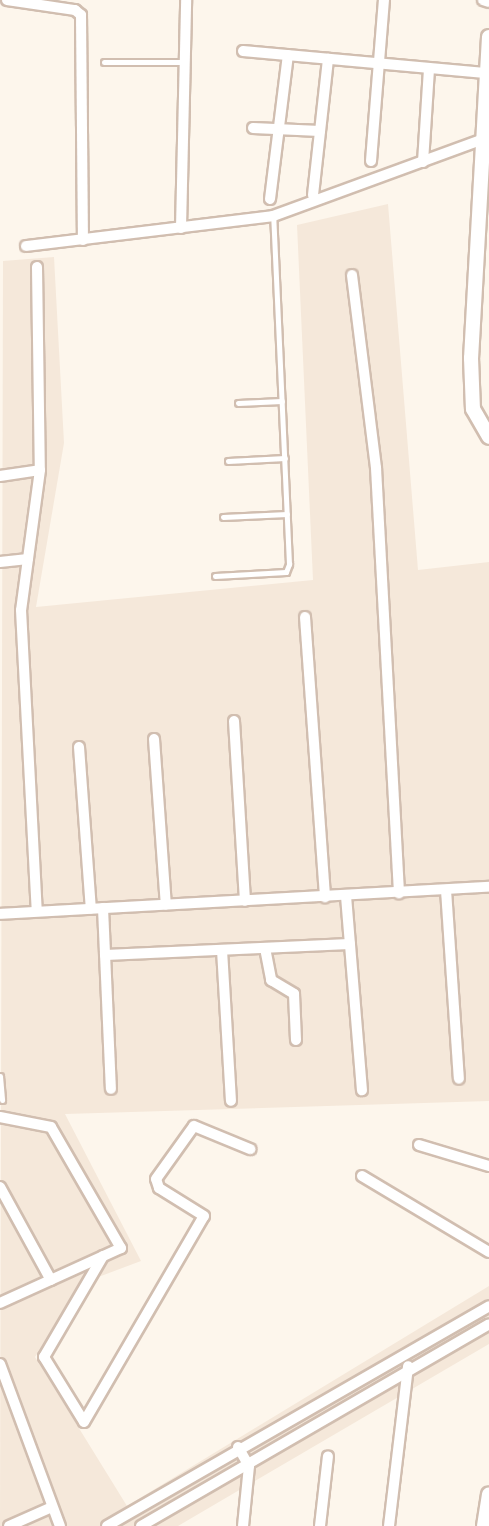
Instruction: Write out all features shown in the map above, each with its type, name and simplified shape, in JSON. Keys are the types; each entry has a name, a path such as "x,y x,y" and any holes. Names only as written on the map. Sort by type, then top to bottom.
{"street":[{"path":"7,0 75,10 81,15 83,240"},
{"path":"181,228 186,0"},
{"path":"371,161 384,0"},
{"path":"483,0 489,2"},
{"path":"489,38 481,140 471,400 476,419 489,437"},
{"path":"243,51 485,73"},
{"path":"270,199 288,55"},
{"path":"313,195 328,59"},
{"path":"423,162 429,68"},
{"path":"253,128 320,131"},
{"path":"26,246 273,216 481,140"},
{"path":"37,267 40,470 21,610 37,911"},
{"path":"352,274 376,468 399,892"},
{"path":"0,476 40,470"},
{"path":"0,562 28,559"},
{"path":"305,617 325,897"},
{"path":"234,721 244,901"},
{"path":"154,738 166,905"},
{"path":"79,747 91,909"},
{"path":"0,914 489,887"},
{"path":"446,890 459,1079"},
{"path":"346,896 362,1090"},
{"path":"104,908 111,1089"},
{"path":"105,955 350,944"},
{"path":"265,948 271,980 294,994 296,1040"},
{"path":"222,950 231,1101"},
{"path":"0,1117 51,1127 121,1248 0,1303"},
{"path":"103,1256 44,1357 84,1422 204,1216 159,1188 156,1179 194,1126 250,1149"},
{"path":"419,1145 489,1166"},
{"path":"362,1176 489,1252"},
{"path":"0,1187 51,1280"},
{"path":"107,1526 238,1447 489,1306"},
{"path":"141,1526 249,1467 408,1370 489,1324"},
{"path":"389,1526 408,1370 406,1354"},
{"path":"0,1364 60,1526"},
{"path":"238,1447 249,1467 243,1526"},
{"path":"320,1526 328,1456"},
{"path":"484,1526 489,1494"},
{"path":"9,1526 52,1507"}],"lane":[{"path":"104,62 184,62"},
{"path":"215,576 286,572 285,458 273,216"},
{"path":"238,403 282,401"},
{"path":"228,460 285,458"},
{"path":"224,517 287,514"},
{"path":"0,1076 2,1100"}],"shaded area":[{"path":"388,204 418,570 489,562 489,1101 65,1114 141,1261 85,1282 35,1357 127,1506 489,1286 489,1344 178,1526 0,1526 3,261 54,257 64,443 36,607 313,580 297,225"}]}
